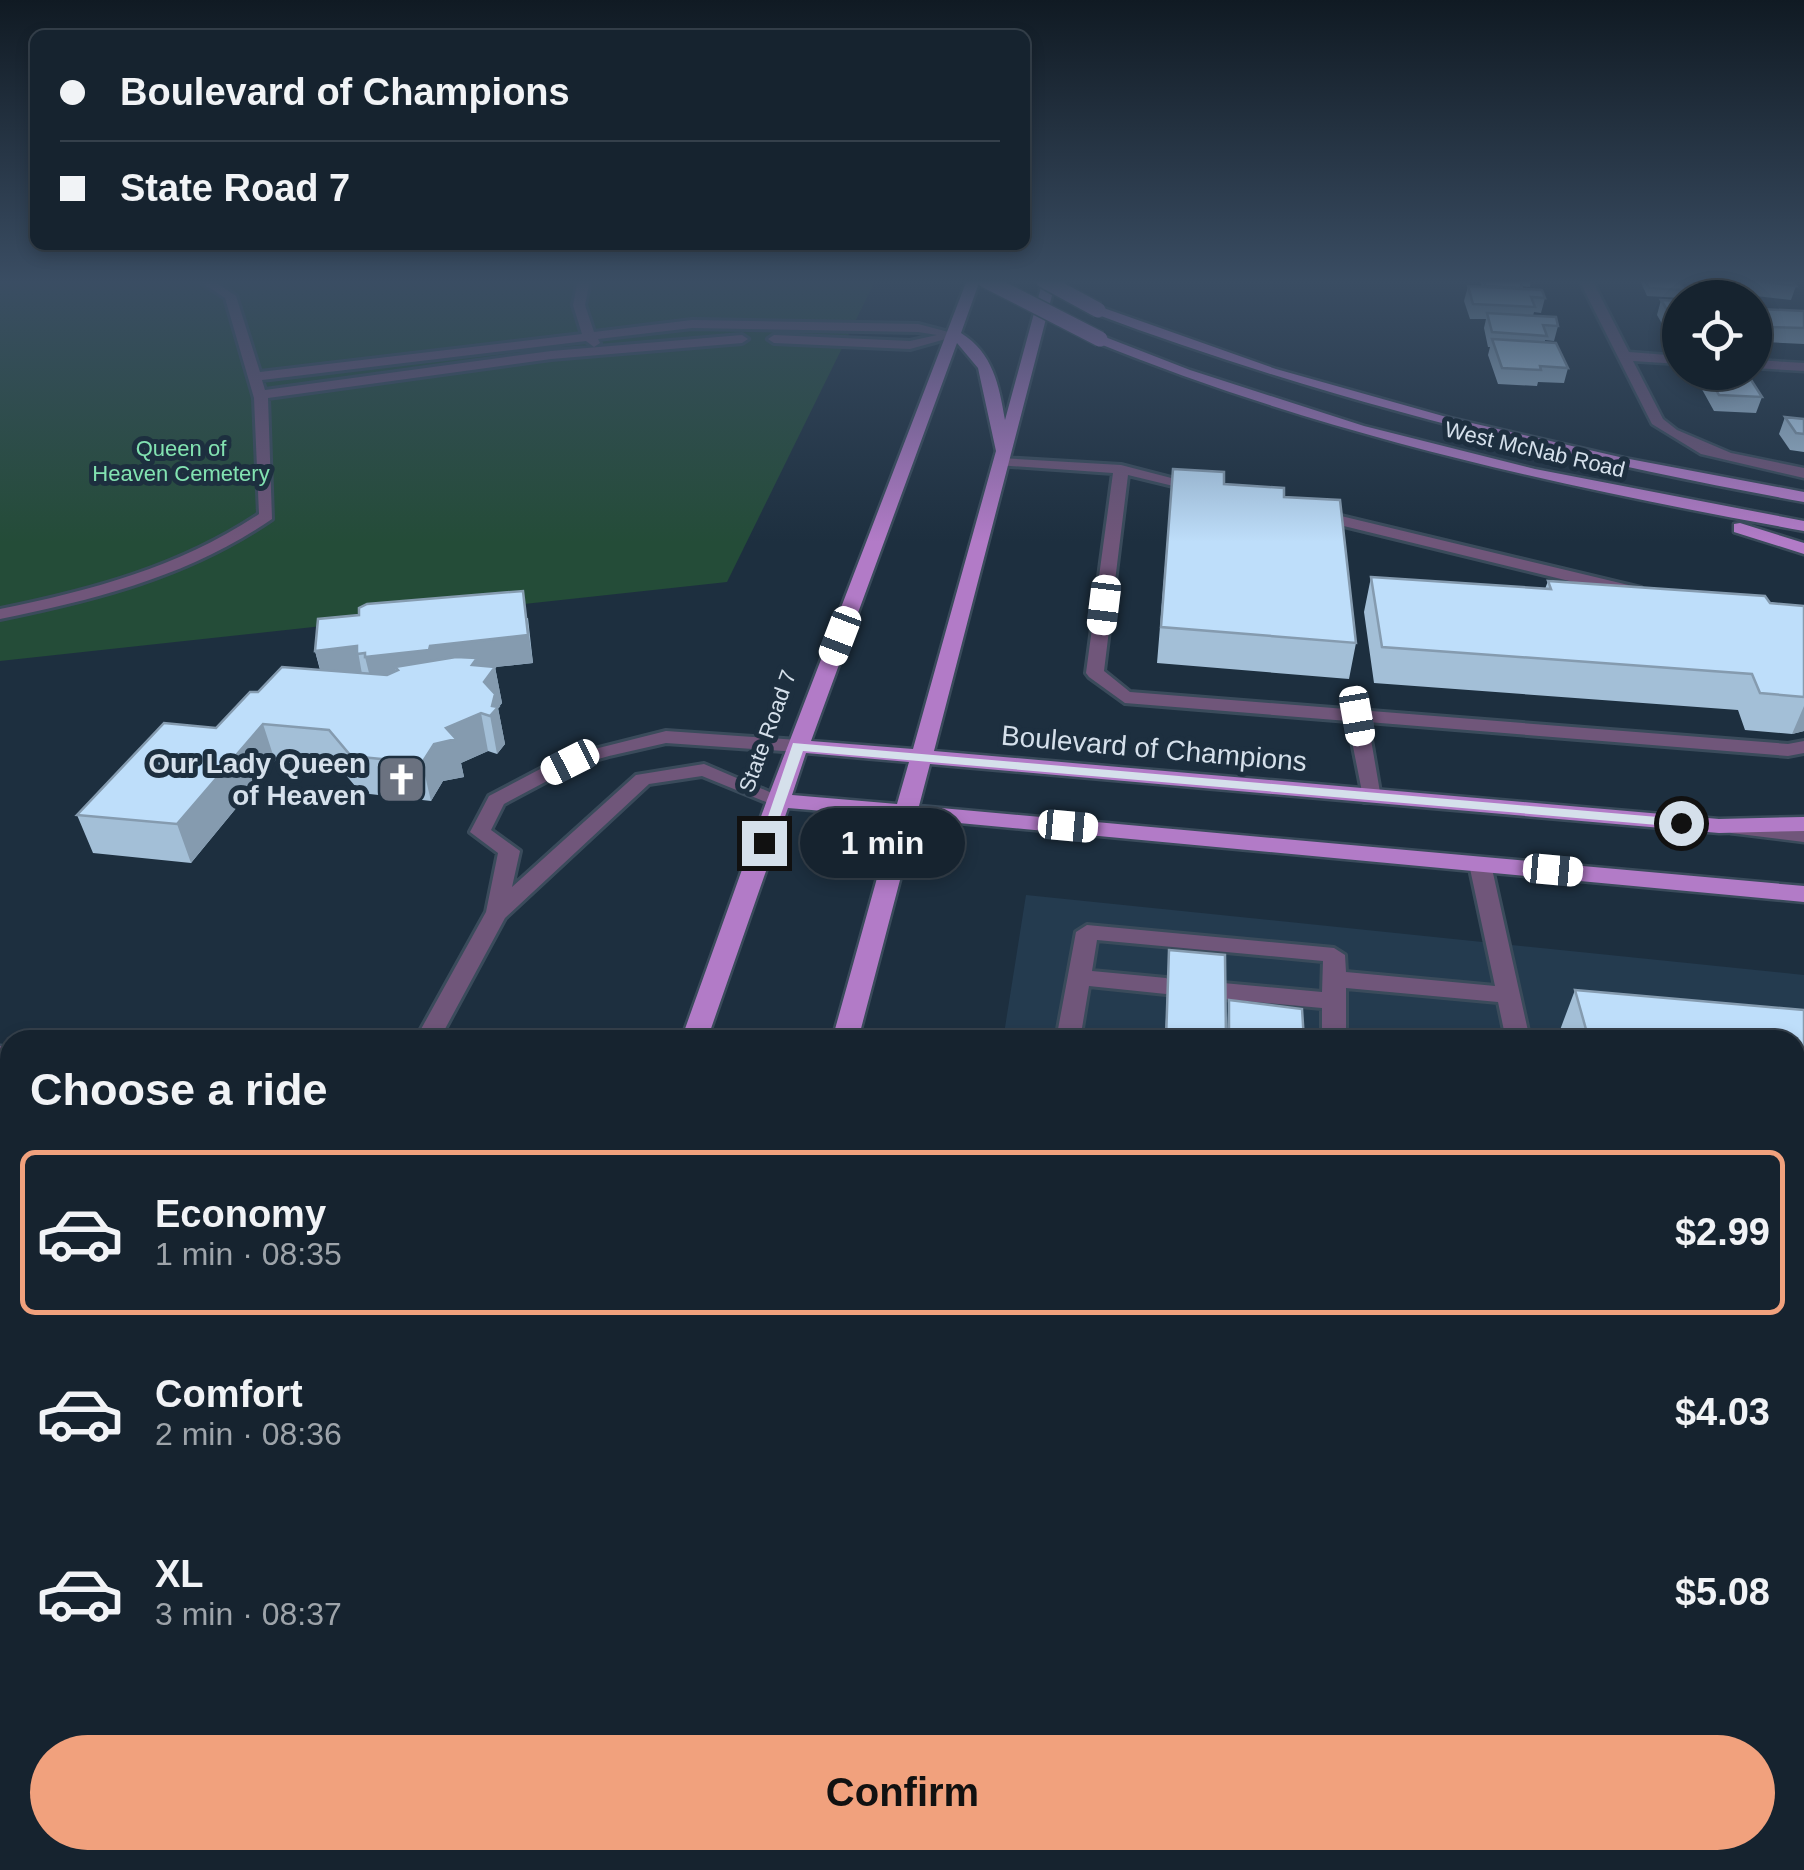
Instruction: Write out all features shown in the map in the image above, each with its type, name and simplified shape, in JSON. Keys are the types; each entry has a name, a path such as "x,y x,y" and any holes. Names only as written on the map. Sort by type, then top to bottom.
{"main road":[{"name":"State Road 7","path":"698,1030 778,800 942,367"},
{"path":"987,367 1001,460"},
{"path":"848,1030 1024,367"},
{"name":"West McNab Road","path":"1166,367 1325,420 1645,498 1804,526"},
{"name":"West McNab Road","path":"1249,367 1360,402 1624,464 1804,497"},
{"path":"1645,498 1804,549"},
{"name":"Boulevard of Champions","path":"798,746 1719,826"},
{"path":"778,800 1804,894"},
{"path":"1719,826 1804,824"}],"street":[{"path":"1631,367 1658,421 1674,437 1750,462 1804,473"},
{"name":"Boulevard of Champions","path":"1719,826 1804,835"}],"lane":[{"path":"0,614 162,575 225,548 267,516 260,395 252,367"},
{"path":"255,377 330,367"},
{"path":"260,395 469,367"},
{"path":"1001,460 1121,468 1216,491"},
{"path":"1121,468 1095,673 1125,697 1788,750 1804,747"},
{"path":"1292,510 1652,596"},
{"path":"1357,716 1371,798"},
{"path":"432,1030 496,914 509,852 480,832 496,800 570,762 666,737 798,746"},
{"path":"496,914 642,778 704,770 778,800"},
{"path":"1480,864 1516,1030"},
{"path":"1070,1030 1087,932 1334,955 1334,1030"},
{"path":"1079,977 1166,986"},
{"path":"1224,991 1509,996"}],"shaded area":[{"path":"1026,895 1804,975 1804,1030 1005,1030"}],"green space":[{"name":"Queen of Heaven Cemetery","path":"0,367 833,367 727,582 0,661"}],"building":[{"path":"1540,367 1541,370 1502,368"},
{"path":"1716,390 1758,390 1762,397 1719,395"},
{"path":"1785,417 1804,419 1804,434 1796,433"},
{"path":"1173,469 1224,472 1224,484 1284,488 1284,497 1340,500 1356,643 1161,627"},
{"path":"1371,577 1551,589 1548,581 1765,596 1770,603 1804,606 1804,697 1760,693 1752,674 1382,647"},
{"path":"523,591 528,635 365,657 365,653 357,654 357,646 315,651 318,619 359,615 359,608 367,604"},
{"path":"456,657 477,658 472,665 495,667 484,682 495,694 492,706 498,707 490,716 481,713 446,728 456,739 434,744 422,763 351,756 329,730 263,724 177,824 77,815 164,723 216,728 250,692 258,692 282,667 387,675 398,670 395,667"},
{"path":"1169,950 1225,955 1226,1030 1166,1030"},
{"path":"1575,990 1804,1010 1804,1030 1586,1030"},
{"path":"1229,1000 1302,1009 1303,1030 1229,1030"}],"place":[{"name":"Our Lady Queen of Heaven","path":"401,779"}],"route":[{"path":"764,843 798,746 1681,823"}]}
